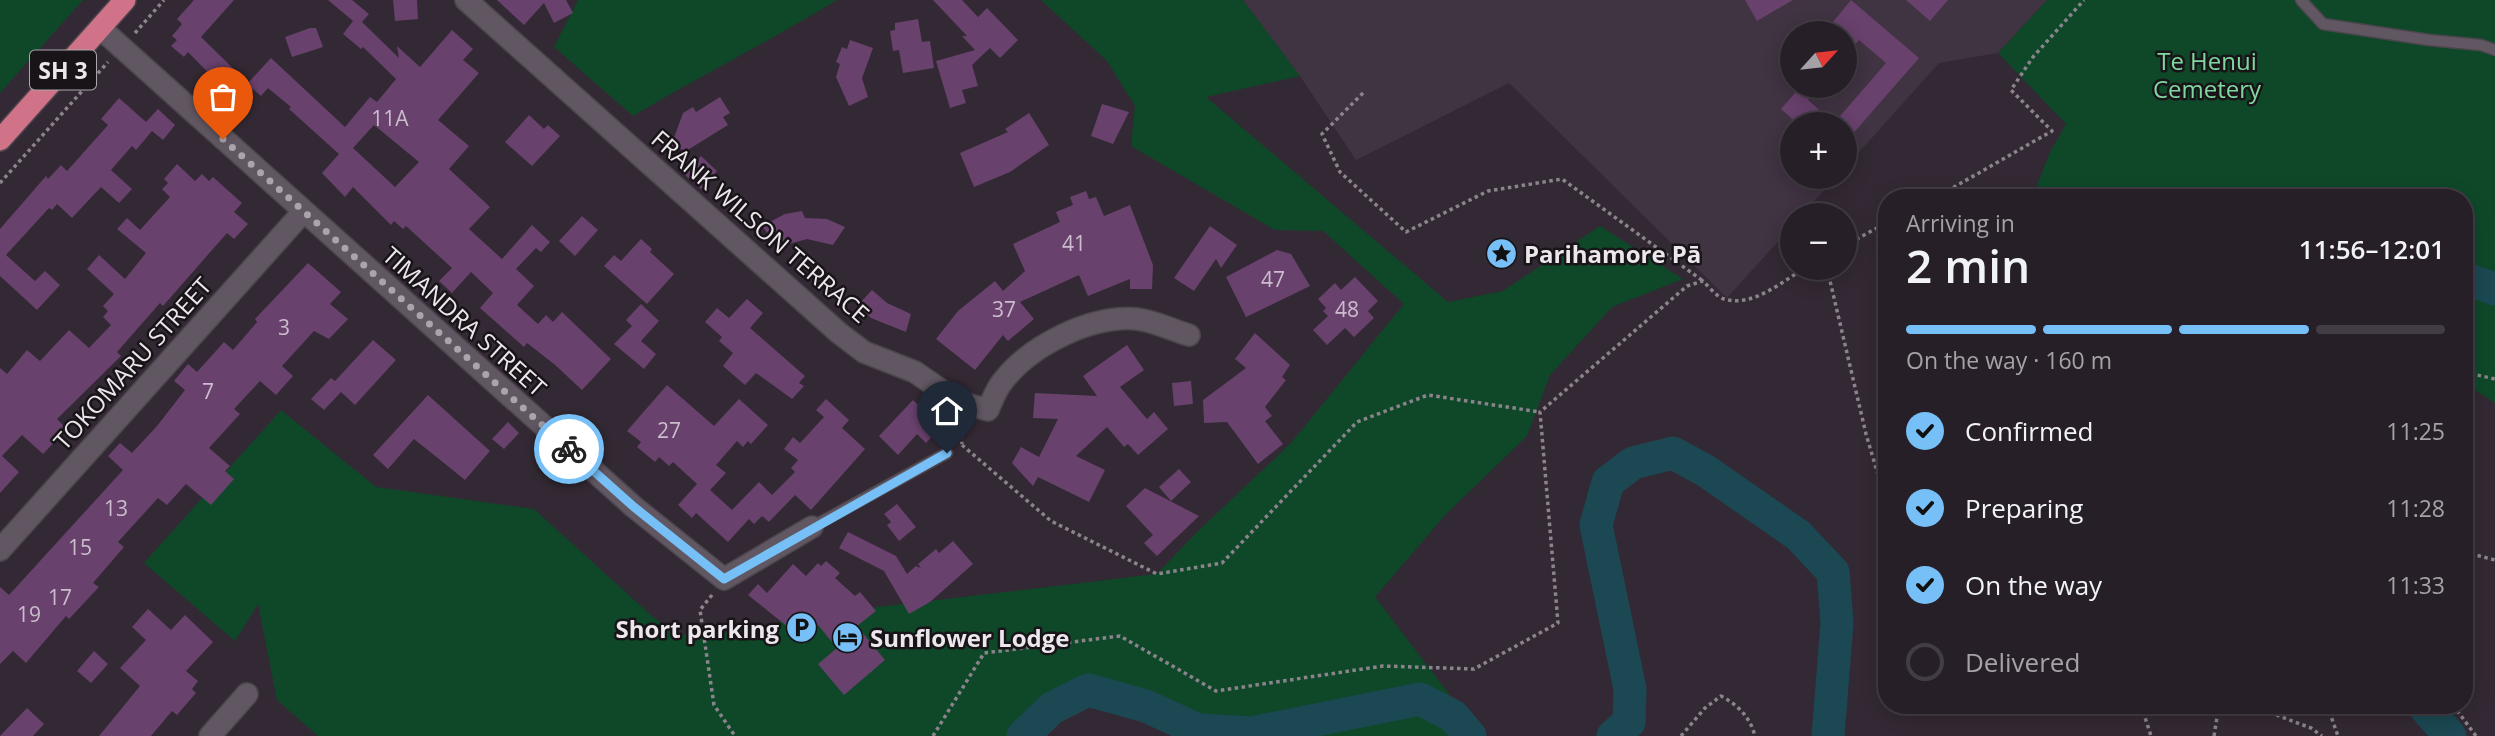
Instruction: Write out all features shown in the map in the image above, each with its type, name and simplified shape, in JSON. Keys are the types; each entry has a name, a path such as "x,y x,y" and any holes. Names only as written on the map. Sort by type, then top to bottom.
{"highway":[{"name":"SH 3","path":"0,140 125,0"}],"street":[{"name":"FRANK WILSON TERRACE","path":"467,0 839,333 864,352 915,372 957,401 988,410 1002,382 1027,358 1057,340 1110,318 1139,319 1189,335"},
{"name":"TIMANDRA STREET","path":"100,28 634,507 724,579"},
{"name":"TOKOMARU STREET","path":"0,550 303,212"},
{"path":"724,579 812,527"},
{"path":"210,736 247,694"}],"lane":[{"path":"2301,0 2323,23 2429,40 2481,44 2495,50"},
{"path":"2481,44 2495,39"},
{"path":"812,527 947,453"}],"path":[{"path":"137,32 164,0"},
{"path":"1951,189 2052,131 2011,90 2034,57 2084,0"},
{"path":"0,183 110,61"},
{"path":"1363,93 1322,134 1340,172 1406,232 1488,191 1562,179 1703,281 1721,299 1737,301 1762,295 1786,280"},
{"path":"1857,239 1878,227"},
{"path":"1830,280 1878,473"},
{"path":"957,401 962,445 1051,521 1157,574 1222,563 1357,422 1428,395 1540,412 1687,286 1703,281"},
{"path":"2473,374 2495,379"},
{"path":"933,736 984,653 1120,636 1216,691 1383,666 1474,669 1558,623 1540,412"},
{"path":"947,453 962,445"},
{"path":"2473,554 2495,560"},
{"path":"724,579 700,610 715,705 735,736"},
{"path":"1681,736 1705,708 1721,696 1737,704 1752,726 1755,736"},
{"path":"2144,714 2151,736"},
{"path":"2214,736 2218,714"},
{"path":"2274,714 2311,728 2322,736"},
{"path":"2330,714 2338,736"},
{"path":"2460,714 2476,736"}],"shaded area":[{"path":"1243,0 2047,0 1998,53 1939,63 1857,155 1857,112 1780,112 1780,189 1825,189 1813,203 1780,203 1780,239 1727,298 1509,83 1356,160 1300,76"}],"green space":[{"path":"0,0 83,0 0,93"},
{"path":"578,0 837,0 633,116 554,47"},
{"path":"1041,0 1243,0 1300,76 1206,97 1448,302 1503,291 1600,226 1683,279 1612,307 1550,375 1527,436 1446,514 1375,597 1481,736 1173,736 1121,707 1088,705 1039,736 318,736 277,700 258,604 235,641 144,563 281,410 376,487 534,509 653,617 677,634 706,637 818,614 1157,574 1291,443 1404,304 1323,231 1275,230 1131,146 1135,106 1107,61"},
{"name":"Te Henui Cemetery","path":"2047,0 2495,0 2495,403 2473,389 2473,189 2036,189 2050,152 2066,124 1998,53"}],"building":[{"path":"194,0 234,0 201,37 248,83 271,58 345,127 370,97 377,102 396,79 363,47 361,49 343,34 353,21 328,0 352,0 369,14 362,22 399,58 397,46 420,67 452,30 473,49 463,60 479,73 438,120 469,146 449,169 490,207 469,229 502,259 532,225 550,242 541,252 536,248 516,269 534,286 517,305 538,324 546,315 553,322 562,312 611,359 582,390 527,343 524,347 480,308 493,293 471,272 452,293 439,281 452,268 406,226 403,229 394,221 391,225 353,187 345,197 322,173 339,154 289,109 291,107 268,88 261,96 253,89 239,104 188,52 184,57 171,46 177,40 172,36 182,24 177,19","holes":["374,125 419,162 395,187 353,148"]},
{"path":"393,0 417,0 418,19 395,21"},
{"path":"497,0 566,0 573,13 554,23 544,3 524,25"},
{"path":"933,0 962,0 978,17 987,8 1018,40 1000,58 990,48 972,65 978,86 962,90 966,103 950,108 936,61 975,50 962,36 967,36"},
{"path":"1745,0 1793,0 1757,21"},
{"path":"1851,0 1919,58 1857,129 1857,112 1844,112 1886,63 1859,40 1857,42 1857,21 1834,21"},
{"path":"1906,0 1948,0 1930,21"},
{"path":"918,19 922,42 930,41 934,68 903,73 899,50 893,51 890,31 895,30 895,23"},
{"path":"316,28 323,47 292,57 285,37"},
{"path":"850,40 873,48 862,78 868,97 849,106 836,77 840,64 836,62 842,47 847,49"},
{"path":"720,97 730,113 723,117 728,125 686,151 671,146 683,113 693,107 696,112"},
{"path":"119,98 146,122 158,109 175,125 163,140 152,131 136,150 132,146 111,170 132,189 119,203 101,187 72,218 57,204 52,210 49,208 6,255 35,281 45,271 60,285 37,310 0,276 0,229 46,176 48,179 61,165 67,171 108,125 101,119"},
{"path":"1791,98 1810,98 1808,100 1822,112 1784,112 1781,109"},
{"path":"1102,104 1129,112 1113,144 1091,136"},
{"path":"1029,113 1049,145 1010,172 974,187 960,153 1008,132 1005,129"},
{"path":"529,115 544,129 548,125 560,136 532,166 505,142"},
{"path":"701,156 717,171 701,189 684,174"},
{"path":"177,164 195,181 202,174 209,181 213,177 242,203 234,212 248,224 234,239 227,233 163,306 160,303 117,352 121,356 57,419 67,429 43,454 22,435 2,456 19,472 0,493 0,368 7,374 27,350 40,361 69,330 89,348 111,325 103,317 108,311 103,306 114,294 87,269 99,255 125,279 146,253 117,229 127,218 140,230 170,197 162,189 168,183 164,179"},
{"path":"1086,191 1089,199 1096,197 1104,216 1130,205 1153,265 1152,289 1130,289 1130,279 1088,296 1079,275 1020,302 1034,319 1008,341 1003,335 975,370 936,339 958,311 995,281 1003,291 1025,271 1013,244 1060,222 1056,212 1073,205 1070,197"},
{"path":"802,211 805,218 827,219 845,227 833,245 807,239 778,247 762,226 785,214"},
{"path":"582,216 598,230 575,256 559,241"},
{"path":"1210,226 1237,245 1221,268 1216,259 1194,291 1174,278"},
{"path":"641,239 652,249 650,252 674,274 647,304 604,266 614,255 621,261"},
{"path":"1277,250 1291,254 1310,286 1246,317 1226,277"},
{"path":"308,263 341,292 330,304 348,319 329,339 314,331 282,366 293,376 276,395 260,381 234,409 240,414 209,448 230,466 225,471 234,479 211,505 186,484 167,505 158,498 118,542 124,547 93,583 99,587 69,619 66,616 26,663 13,651 0,664 0,587 9,595 123,470 108,456 120,443 132,453 157,426 185,390 174,381 188,364 197,372 224,342 233,350 257,322 255,319"},
{"path":"1355,277 1378,301 1368,311 1374,318 1354,337 1345,328 1327,345 1313,330 1328,316 1323,311 1326,308 1318,299 1335,283 1341,290"},
{"path":"872,290 887,303 911,314 906,332 871,318 858,305"},
{"path":"747,299 763,313 750,328 805,376 799,383 804,386 792,399 756,373 745,385 723,366 733,353 719,341 722,337 705,322 717,308 729,318"},
{"path":"641,304 659,321 641,341 656,354 644,369 614,344 632,326 626,320"},
{"path":"1255,333 1290,365 1282,377 1286,380 1265,407 1272,416 1265,421 1283,444 1258,464 1227,422 1204,423 1203,400 1246,368 1235,359"},
{"path":"373,340 396,360 355,405 341,392 324,410 311,399 331,378 335,381"},
{"path":"1127,345 1144,370 1120,387 1147,419 1154,412 1168,429 1138,455 1128,444 1124,447 1107,427 1076,456 1105,470 1089,502 1038,477 1033,486 1012,463 1021,447 1039,457 1058,419 1033,418 1035,393 1097,396 1083,376"},
{"path":"1191,381 1193,404 1174,406 1172,383"},
{"path":"667,385 714,426 739,399 768,425 751,444 748,441 743,447 737,441 716,465 726,473 710,490 732,510 759,482 772,495 795,472 791,468 798,460 784,449 793,437 800,443 824,417 816,410 826,399 849,420 842,428 865,449 811,510 795,495 769,522 762,516 754,524 749,519 728,542 696,513 692,518 678,505 697,484 673,462 669,466 659,457 655,462 637,447 641,442 627,431"},
{"path":"428,395 490,451 465,480 414,439 388,469 373,455"},
{"path":"913,400 941,426 926,443 917,434 898,455 879,436"},
{"path":"508,422 519,433 504,449 492,439"},
{"path":"1179,469 1191,482 1171,501 1159,487"},
{"path":"1145,488 1199,516 1157,556 1144,543 1153,535 1126,506"},
{"path":"897,504 916,527 899,541 887,525 891,522 884,514"},
{"path":"848,532 896,556 907,574 916,566 921,568 918,564 936,549 939,553 953,541 973,564 930,602 909,614 884,571 839,548"},
{"path":"826,561 840,573 835,578 855,596 860,592 876,611 857,626 885,660 844,695 818,664 837,648 808,613 797,626 792,622 788,627 748,595 758,584 767,593 793,564 806,576 818,563 821,566"},
{"path":"148,609 171,630 185,615 213,642 186,671 198,681 192,689 196,693 177,715 172,711 151,736 99,736 140,686 120,668 146,640 132,627"},
{"path":"94,651 108,664 91,683 77,671"},
{"path":"27,708 44,724 33,736 0,736"}],"waterway":[{"path":"2473,281 2495,289"},
{"path":"1613,736 1629,722 1630,689 1596,525 1608,482 1633,463 1673,453 1706,471 1798,535 1833,572 1837,623 1828,736"},
{"path":"1023,736 1052,708 1088,690 1146,706 1198,730 1252,733 1420,699 1453,716 1470,736"},
{"path":"2431,714 2450,736"}],"way so far":[{"path":"223,139 569,449"}],"place":[{"name":"Parihamore Pā","path":"1501,253"},
{"name":"Short parking","path":"802,628"},
{"name":"Sunflower Lodge","path":"847,637"}],"route":[{"path":"569,449 634,507 724,579 947,453"}]}
